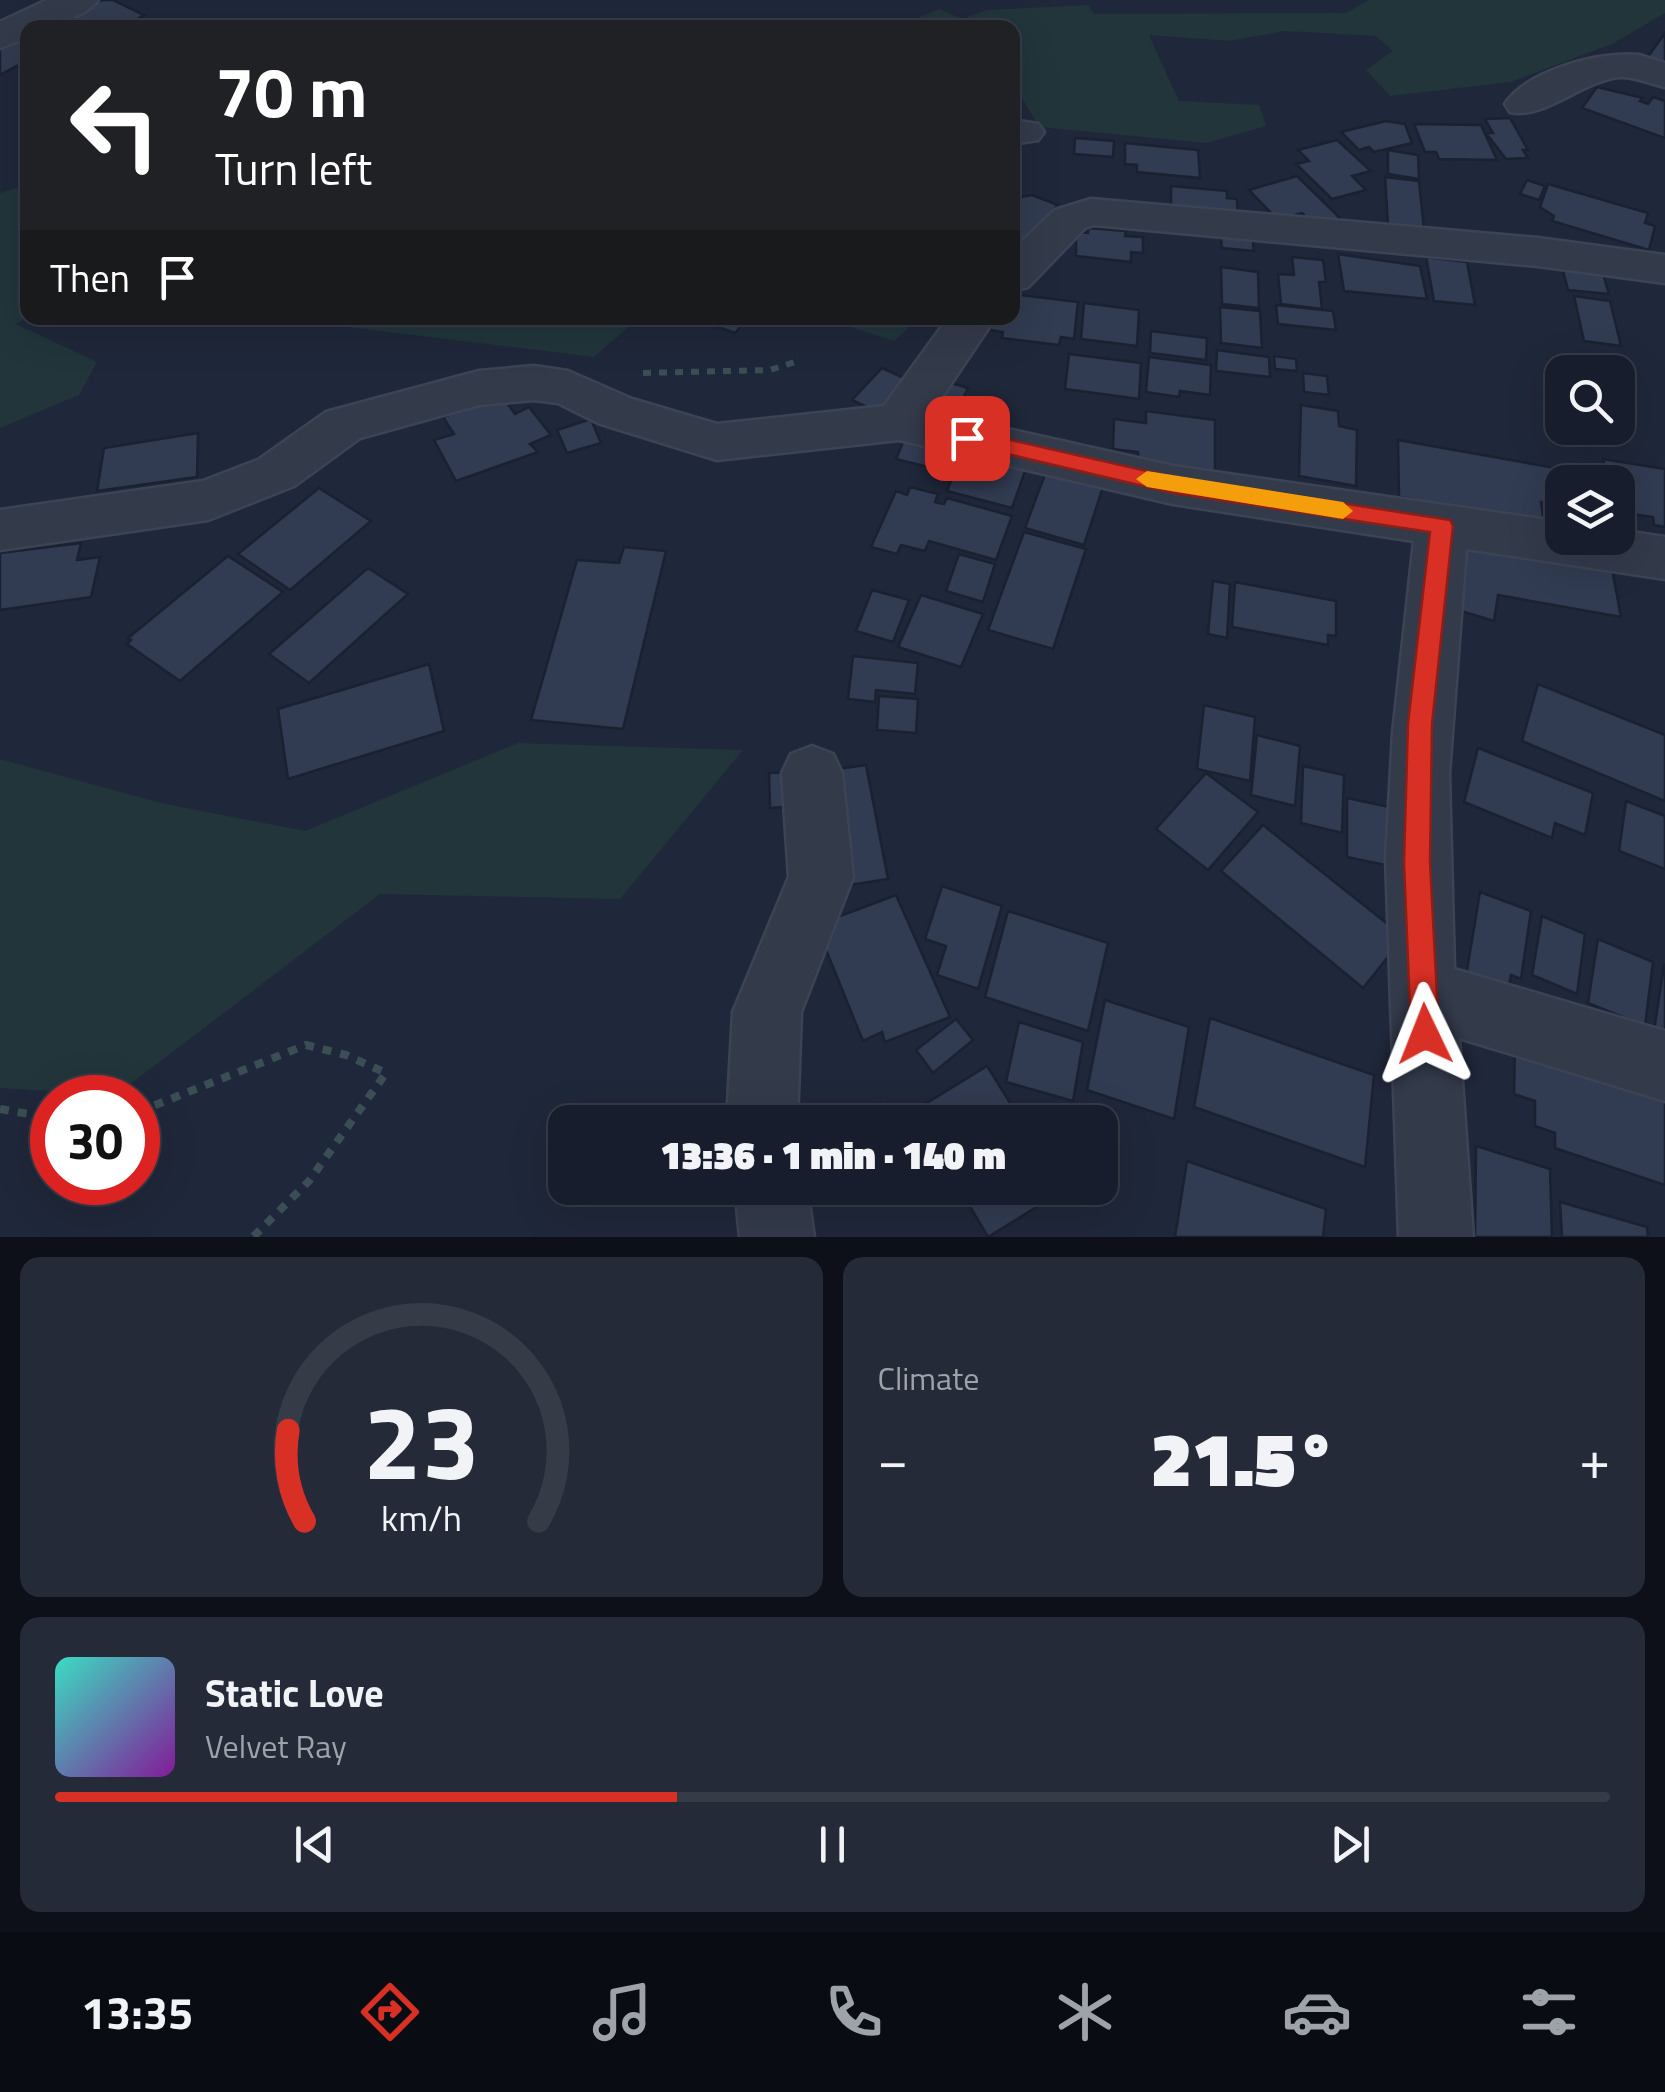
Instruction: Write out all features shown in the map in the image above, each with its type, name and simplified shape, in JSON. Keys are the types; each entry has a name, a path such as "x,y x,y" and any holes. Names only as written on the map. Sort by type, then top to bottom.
{"street":[{"path":"0,36 30,8 80,0"},
{"path":"1524,104 1537,90 1558,82 1632,64 1665,76"},
{"path":"1020,269 1070,219 1090,212 1538,252 1665,268"},
{"path":"899,422 965,325"},
{"path":"0,530 208,500 276,473 343,425 425,400 508,384 534,383 568,388 615,411 717,442 899,422 1173,485 1665,558"},
{"path":"1436,1237 1435,1138 1417,862 1420,724 1442,526"},
{"path":"760,1105 768,1012 821,877 812,772"},
{"path":"1424,994 1665,1066"},
{"path":"773,1205 778,1237"}],"path":[{"path":"568,388 658,370 738,369 763,373 788,369 801,360"},
{"path":"160,1103 306,1045 346,1055 386,1073 347,1132 280,1216 253,1237"},
{"path":"0,1109 30,1114"}],"shaded area":[{"path":"1369,0 1665,0 1665,13 1612,44 1511,82 1390,96 1366,70 1393,51 1376,36 1284,31 1230,41 1149,35 1179,101 1259,105 1266,126 1207,143 1039,127 1020,95 1020,20 913,20 939,9 962,19 987,10 1088,5 1094,14 1346,13"},
{"path":"20,187 20,321 16,324 97,362 79,395 0,428 0,193"},
{"path":"331,325 631,325 594,357"},
{"path":"844,325 911,325 894,341"},
{"path":"518,743 743,750 620,899 380,894 142,1075 30,1075 30,1090 0,1088 0,759 161,803 305,831"}],"building":[{"path":"102,0 113,0 144,15 136,20 38,20"},
{"path":"20,30 20,64 0,75 0,40"},
{"path":"1665,33 1665,69 1644,62"},
{"path":"1597,87 1643,98 1640,101 1648,104 1653,97 1665,101 1665,138 1582,108"},
{"path":"1510,118 1528,150 1523,150 1528,158 1506,159 1486,133 1493,133 1485,119"},
{"path":"1386,121 1405,124 1412,143 1374,152 1369,147 1359,150 1341,132"},
{"path":"1414,124 1481,125 1497,160 1439,159 1436,152 1425,152"},
{"path":"1075,138 1114,141 1113,157 1074,154"},
{"path":"1337,140 1371,171 1352,176 1366,190 1332,199 1296,164 1309,161 1298,150"},
{"path":"1125,143 1198,150 1200,178 1137,172 1137,165 1125,164"},
{"path":"1388,150 1418,155 1419,179 1388,174"},
{"path":"1297,176 1340,218 1314,225 1302,213 1278,220 1249,190"},
{"path":"1385,177 1419,181 1424,229 1388,225"},
{"path":"1527,180 1545,186 1539,200 1520,194"},
{"path":"1548,184 1648,213 1645,223 1655,226 1649,250 1552,221 1554,216 1540,207"},
{"path":"1171,186 1227,191 1227,198 1237,199 1238,220 1171,214"},
{"path":"1032,195 1058,205 1020,246 1020,198"},
{"path":"1088,228 1126,231 1125,236 1143,237 1143,253 1131,252 1131,262 1076,256 1076,232 1088,233"},
{"path":"1220,232 1252,234 1254,251 1222,248"},
{"path":"1338,254 1420,266 1427,299 1344,291"},
{"path":"1292,257 1323,260 1326,282 1319,282 1322,309 1281,304 1278,274 1294,275"},
{"path":"1426,257 1467,262 1475,305 1434,301"},
{"path":"1561,263 1601,267 1609,294 1568,290"},
{"path":"1221,267 1258,272 1259,308 1222,304"},
{"path":"1020,295 1078,302 1074,339 1061,337 1059,345 1002,338 1003,332 990,330 991,325 1020,325"},
{"path":"1574,296 1610,301 1621,346 1584,341"},
{"path":"1084,303 1139,310 1137,346 1081,339"},
{"path":"1276,305 1333,311 1336,330 1278,324"},
{"path":"1220,307 1260,311 1262,348 1221,343"},
{"path":"712,325 742,325 735,333"},
{"path":"1151,331 1207,338 1206,360 1150,353"},
{"path":"1217,350 1269,357 1270,377 1216,371"},
{"path":"1069,354 1141,363 1139,399 1065,389"},
{"path":"1274,356 1296,359 1297,371 1275,369"},
{"path":"1149,357 1211,365 1210,395 1180,391 1179,397 1146,392"},
{"path":"882,368 915,383 886,416 852,400"},
{"path":"1303,373 1327,376 1329,395 1304,392"},
{"path":"934,378 968,388 951,424 916,414"},
{"path":"502,396 515,414 529,407 551,435 530,444 538,452 456,481 434,440 454,434 443,417"},
{"path":"1301,405 1338,411 1339,426 1357,430 1356,486 1299,476"},
{"path":"1146,411 1215,420 1215,471 1138,461 1138,452 1113,449 1114,419 1146,423"},
{"path":"591,419 601,443 567,453 557,430"},
{"path":"908,430 956,441 944,471 896,459"},
{"path":"198,433 197,477 97,491 104,448"},
{"path":"1398,440 1545,466 1545,503 1541,502 1544,523 1399,497"},
{"path":"966,441 1030,457 1012,508 947,491"},
{"path":"1603,459 1665,469 1665,527 1654,525 1653,517 1635,514 1635,465 1604,465"},
{"path":"1047,469 1104,484 1084,545 1025,528"},
{"path":"910,487 938,494 935,502 944,504 947,498 1012,516 996,560 929,541 925,551 901,545 897,554 871,547 896,491 907,495"},
{"path":"319,488 371,521 290,590 238,554"},
{"path":"1024,532 1086,549 1053,649 988,630"},
{"path":"81,543 77,560 100,557 91,597 0,610 0,553"},
{"path":"1462,543 1612,569 1621,617 1498,595 1494,621 1451,608"},
{"path":"624,547 666,551 623,729 531,720 577,560 619,563"},
{"path":"959,554 995,564 983,602 946,591"},
{"path":"228,556 283,592 180,681 127,644 131,640 128,638"},
{"path":"368,568 408,594 309,683 269,654"},
{"path":"1213,581 1230,584 1227,638 1208,634"},
{"path":"1235,582 1336,601 1336,636 1328,635 1328,645 1232,627"},
{"path":"872,590 909,600 893,642 856,631"},
{"path":"921,595 983,614 961,667 898,647"},
{"path":"853,656 918,663 915,694 876,690 875,702 848,699"},
{"path":"429,664 444,731 288,779 278,709"},
{"path":"1538,684 1665,735 1665,801 1522,741"},
{"path":"879,696 918,699 916,733 877,730"},
{"path":"1204,705 1255,717 1250,781 1197,769"},
{"path":"1257,735 1300,746 1295,806 1251,795"},
{"path":"1478,748 1593,793 1585,835 1555,823 1552,838 1464,802"},
{"path":"866,765 888,879 843,886 823,771"},
{"path":"1303,766 1344,775 1342,833 1301,823"},
{"path":"797,772 799,806 770,808 769,773"},
{"path":"1206,773 1258,812 1208,870 1156,829"},
{"path":"1347,798 1394,808 1394,867 1347,857"},
{"path":"1626,801 1665,816 1665,869 1619,851"},
{"path":"1263,825 1404,937 1363,988 1221,871"},
{"path":"942,886 1002,906 978,989 937,975 946,946 925,939"},
{"path":"1480,892 1531,911 1521,979 1511,975 1507,999 1465,982"},
{"path":"896,895 950,1017 885,1042 882,1032 863,1041 816,925"},
{"path":"1008,911 1108,943 1088,1031 985,997"},
{"path":"1542,916 1585,934 1577,994 1532,975"},
{"path":"1598,939 1653,962 1645,1026 1588,1003"},
{"path":"1665,966 1665,1036 1654,1031"},
{"path":"1105,1000 1189,1027 1174,1119 1087,1090"},
{"path":"1210,1018 1374,1075 1365,1167 1194,1107"},
{"path":"956,1019 973,1040 933,1073 916,1050"},
{"path":"1019,1022 1083,1042 1073,1101 1006,1082"},
{"path":"1515,1040 1665,1089 1665,1185 1555,1148 1555,1133 1535,1126 1535,1101 1514,1094"},
{"path":"987,1066 1011,1105 924,1105"},
{"path":"1476,1146 1550,1169 1552,1237 1475,1237"},
{"path":"1187,1161 1326,1209 1323,1237 1175,1237"},
{"path":"1560,1202 1647,1227 1648,1237 1562,1237"},
{"path":"969,1205 1040,1205 988,1237"}],"slow traffic":[{"path":"1147,479 1343,511"}],"route":[{"path":"967,438 1173,485 1442,526 1420,724 1417,862 1425,1034"}]}
